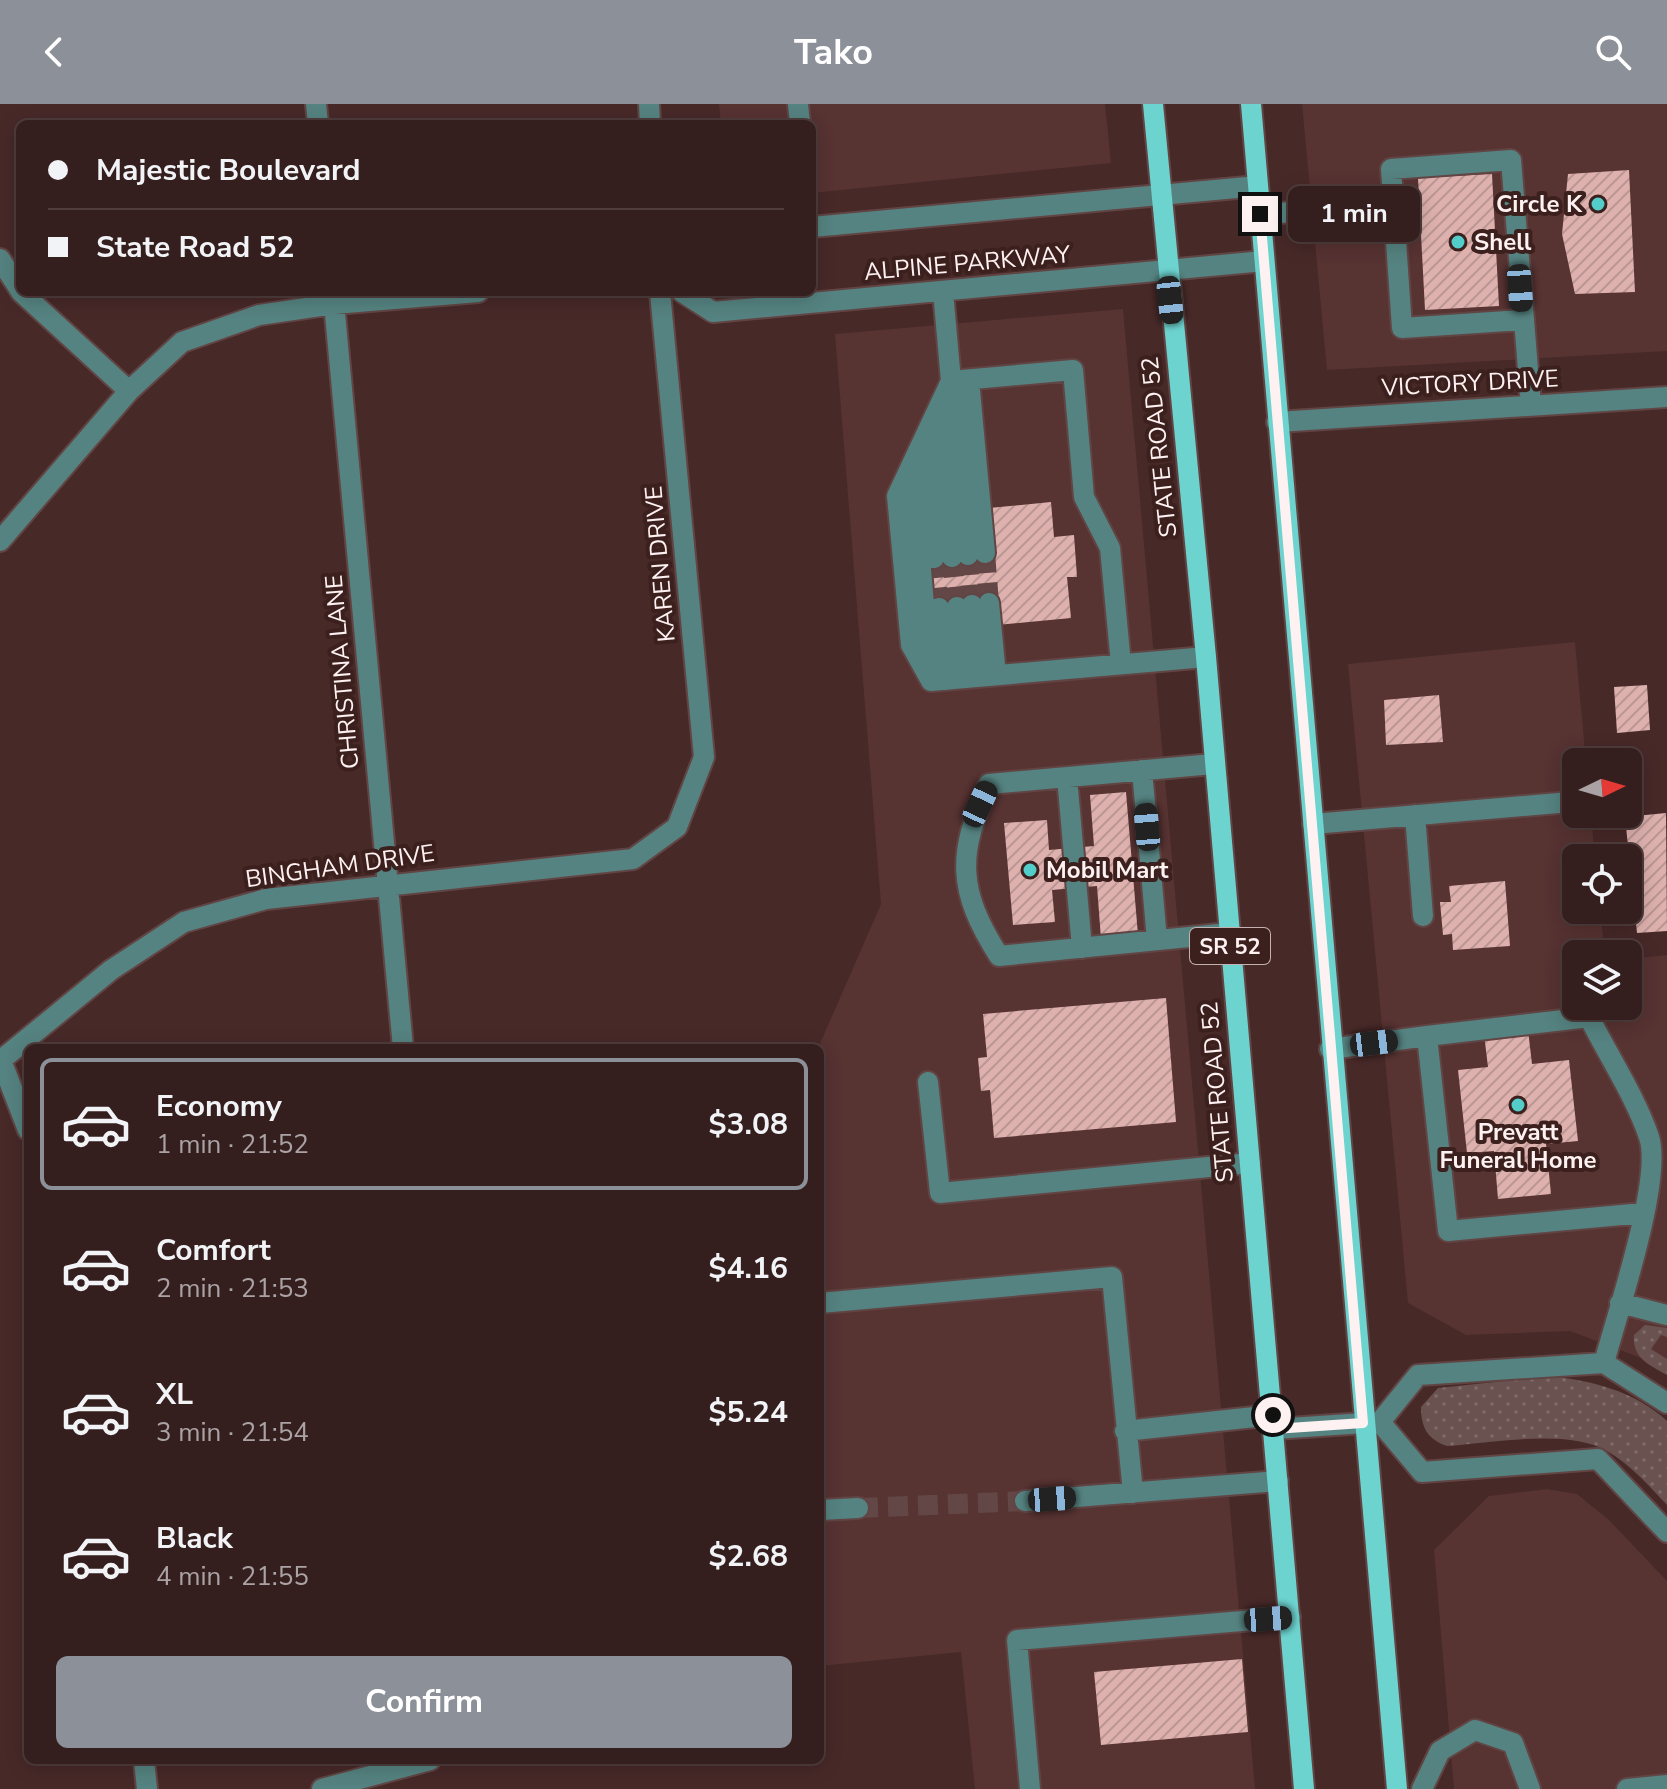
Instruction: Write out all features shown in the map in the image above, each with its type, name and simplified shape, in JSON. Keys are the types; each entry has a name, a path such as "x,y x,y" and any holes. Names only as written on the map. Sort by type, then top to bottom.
{"main road":[{"name":"STATE ROAD 52","path":"1153,104 1206,657 1304,1789"},
{"path":"1251,104 1330,1049 1372,1422 1397,1789"},
{"path":"1301,1750 1311,1789"}],"street":[{"path":"1522,320 1402,328 1391,169 1511,160 1531,406"},
{"name":"ALPINE PARKWAY","path":"816,227 1258,186"},
{"path":"1260,214 1393,206"},
{"path":"0,259 16,285"},
{"name":"ALPINE PARKWAY","path":"688,296 713,312 1264,261"},
{"path":"943,291 960,380 960,556"},
{"path":"25,296 129,391"},
{"path":"0,541 129,391 182,342 259,315 333,298 381,296"},
{"name":"KAREN DRIVE","path":"660,296 704,757 677,827"},
{"name":"CHRISTINA LANE","path":"333,298 403,1044"},
{"path":"1121,664 1110,548 1084,497 1073,370 960,380 939,407 897,496 911,645 963,678 1206,657"},
{"name":"VICTORY DRIVE","path":"1277,422 1667,397"},
{"path":"939,407 960,556"},
{"path":"924,439 960,556"},
{"path":"963,678 964,606 963,678"},
{"path":"1213,764 989,784 970,825 965,874 976,920 999,956 1229,933"},
{"path":"1142,770 1157,940"},
{"path":"1067,777 1082,948"},
{"path":"1313,824 1562,803"},
{"path":"1415,815 1423,916"},
{"name":"BINGHAM DRIVE","path":"0,1060 111,970 184,922 266,899 388,883 633,859 677,827"},
{"path":"1330,1049 1589,1017 1650,1138 1653,1175 1604,1363"},
{"path":"1427,1036 1448,1231 1643,1213"},
{"path":"0,1060 24,1120"},
{"path":"928,1082 940,1193 1250,1163"},
{"path":"824,1303 1112,1277 1133,1493"},
{"path":"1620,1303 1667,1315"},
{"path":"1372,1422 1418,1375 1604,1363 1667,1403"},
{"path":"1125,1431 1274,1422 1372,1422 1422,1472 1598,1459 1667,1532"},
{"path":"1025,1501 1278,1481"},
{"path":"824,1510 858,1508"},
{"path":"1030,1789 1017,1640 1290,1617"},
{"path":"1422,1789 1440,1751 1475,1730 1513,1743 1530,1789"},
{"path":"144,1764 147,1789"},
{"path":"322,1789 415,1764"},
{"path":"1627,1789 1667,1785"}],"shaded area":[{"path":"719,104 1105,104 1111,163 816,193 816,120 721,120"},
{"path":"1302,104 1667,104 1667,351 1327,370"},
{"path":"1123,309 1255,1789 975,1789 961,1652 824,1666 824,1044 820,1044 881,904 835,334"},
{"path":"1575,642 1585,748 1562,748 1562,828 1592,828 1594,844 1562,844 1562,924 1602,924 1603,940 1562,940 1562,1020 1642,1020 1642,958 1667,955 1667,1368 1570,1331 1466,1335 1408,1303 1348,664"},
{"path":"1645,1325 1667,1328 1667,1337 1661,1335 1651,1349 1667,1359 1667,1375 1643,1360 1636,1350 1634,1335"},
{"path":"1551,1376 1612,1389 1641,1402 1667,1421 1667,1505 1624,1463 1591,1444 1572,1440 1529,1439 1447,1446 1430,1436 1422,1421 1421,1407 1438,1388"},
{"path":"1547,1489 1577,1494 1609,1520 1667,1581 1667,1789 1454,1789 1434,1550 1489,1496"}],"building":[{"name":"Circle K","path":"1629,170 1635,292 1575,294 1562,234 1568,174"},
{"name":"Shell","path":"1492,174 1499,306 1425,310 1418,178"},
{"path":"1051,502 1054,537 1074,535 1077,577 1067,577 1071,618 997,625 934,609 929,559 989,508"},
{"path":"1647,685 1650,730 1617,733 1614,687"},
{"path":"1439,695 1443,742 1386,745 1384,700"},
{"path":"1126,792 1138,935 1101,939 1097,886 1052,890 1055,922 1013,925 1004,823 1047,820 1049,850 1094,846 1090,795"},
{"path":"1666,813 1667,931 1637,933 1636,924 1642,924 1642,844 1628,844 1626,828 1642,828 1642,815"},
{"path":"1505,881 1510,946 1453,950 1452,934 1443,935 1440,902 1451,902 1449,886"},
{"path":"1166,998 1176,1122 994,1138 990,1090 981,1091 978,1058 987,1057 983,1014"},
{"name":"Prevatt Funeral Home","path":"1528,1030 1532,1064 1569,1060 1578,1141 1546,1144 1551,1194 1498,1199 1494,1151 1467,1153 1458,1070 1488,1067 1484,1034"},
{"path":"1242,1659 1248,1732 1101,1745 1094,1672"}],"tunnel":[{"path":"985,553 989,603"},
{"path":"968,555 972,605"},
{"path":"952,557 957,607"},
{"path":"934,558 939,608"},
{"path":"858,1508 1025,1501"}],"place":[{"name":"Circle K","path":"1598,204"},
{"name":"Shell","path":"1458,242"},
{"name":"Mobil Mart","path":"1030,870"},
{"name":"Prevatt Funeral Home","path":"1518,1105"}],"route":[{"path":"1260,214 1363,1423 1274,1429 1273,1415"}]}
